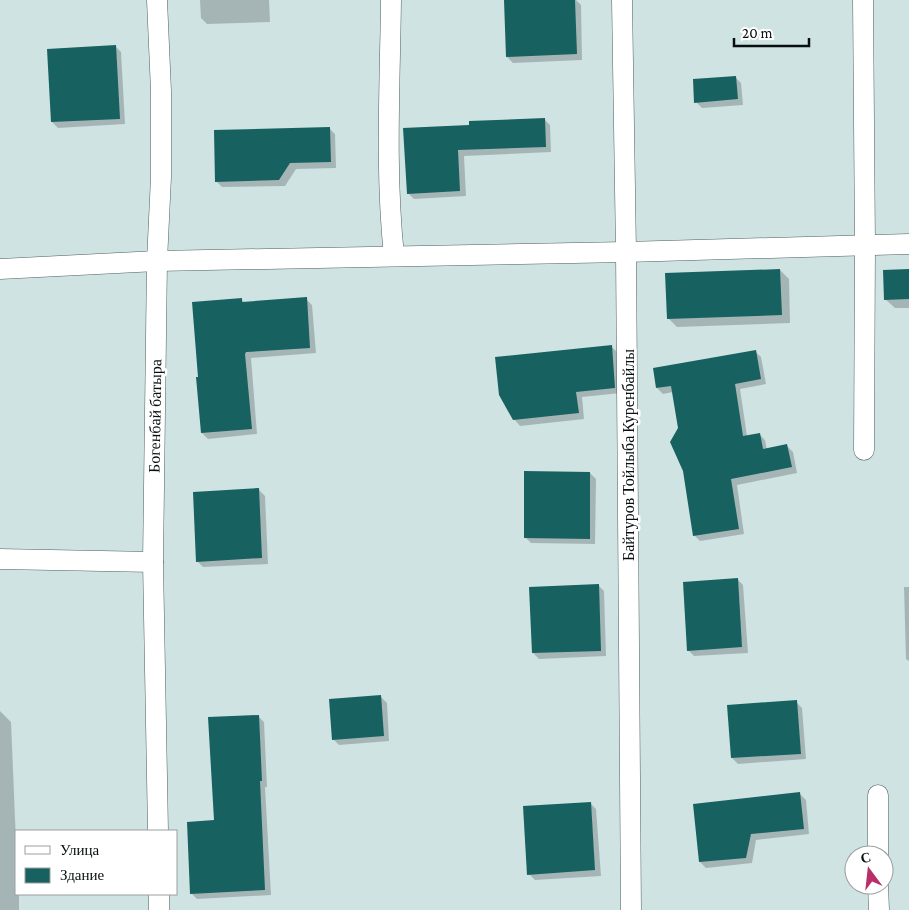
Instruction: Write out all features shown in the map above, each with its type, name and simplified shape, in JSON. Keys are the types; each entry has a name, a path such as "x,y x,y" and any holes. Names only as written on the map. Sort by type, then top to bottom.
{"street":[{"name":"Богенбай батыра","path":"157,0 162,91 161,178 157,261 153,562 158,830"},
{"path":"392,0 389,127 390,206 394,256"},
{"name":"Байтуров Тойлыба Куренбайлы","path":"622,0 626,252 631,910"},
{"path":"863,0 864,450"},
{"path":"0,269 157,261 626,252 909,244"},
{"path":"0,559 153,562"},
{"path":"878,795 878,845"},
{"path":"159,895 159,910"},
{"path":"878,895 878,910"}],"building":[{"path":"504,0 575,0 577,54 506,57"},
{"path":"116,45 120,119 51,122 47,49"},
{"path":"736,76 738,99 694,103 693,79"},
{"path":"545,118 546,147 458,150 460,191 407,194 403,128 469,125 469,121"},
{"path":"330,127 331,162 290,163 279,180 215,182 214,130"},
{"path":"780,269 782,315 667,319 665,273"},
{"path":"909,269 909,299 884,300 883,270"},
{"path":"307,297 310,348 246,352 245,354 252,429 201,433 192,302 242,298 242,302"},
{"path":"612,345 615,388 576,392 579,413 513,420 499,395 495,357"},
{"path":"756,350 761,379 735,384 743,436 760,433 763,449 787,444 792,467 731,479 739,529 693,536 683,471 670,442 678,428 671,386 656,388 653,368"},
{"path":"524,471 590,472 590,539 524,538"},
{"path":"259,488 262,558 196,562 193,492"},
{"path":"738,578 742,647 687,651 683,582"},
{"path":"599,584 601,651 532,653 529,587"},
{"path":"381,695 384,736 332,740 329,699"},
{"path":"797,700 801,754 731,758 727,705"},
{"path":"259,715 265,890 190,894 187,822 214,820 208,717"},
{"path":"800,792 804,829 751,834 746,858 699,862 693,804"},
{"path":"591,802 595,870 527,875 523,806"}]}
